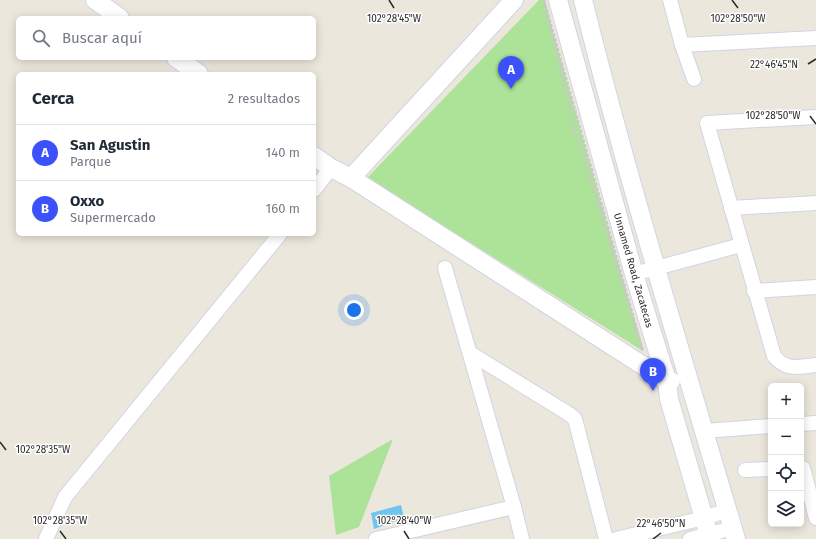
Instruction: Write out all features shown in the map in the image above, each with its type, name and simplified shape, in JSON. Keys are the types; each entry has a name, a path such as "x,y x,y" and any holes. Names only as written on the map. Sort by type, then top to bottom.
{"street":[{"path":"95,0 117,16"},
{"path":"351,178 514,0"},
{"name":"Unnamed Road, Zacatecas","path":"558,0 634,274 667,381 669,399 708,531"},
{"path":"583,0 601,72 656,268 735,533 708,531 616,539"},
{"path":"670,0 682,45 694,79"},
{"path":"682,45 816,38"},
{"path":"179,60 196,72"},
{"path":"816,117 707,123 754,292 774,356 780,364 791,367 816,365"},
{"path":"316,157 331,168 351,178 667,381 690,381"},
{"path":"316,187 331,168"},
{"path":"731,208 816,203"},
{"path":"46,539 66,498 278,236"},
{"path":"634,274 741,245"},
{"path":"445,268 522,539"},
{"path":"754,292 816,287"},
{"path":"470,353 575,419 606,539"},
{"path":"804,424 816,423"},
{"path":"704,431 768,426"},
{"path":"807,467 816,518"},
{"path":"745,470 768,469"},
{"path":"376,539 514,507"},
{"path":"690,539 708,531 728,510"}],"green space":[{"path":"539,0 544,0 643,351 367,178"},
{"path":"393,439 359,527 336,535 329,476"}],"water":[{"path":"401,505 404,518 374,529 371,513"}],"place":[{"name":"San Agustin","path":"511,89"},
{"name":"Oxxo","path":"653,391"}]}
